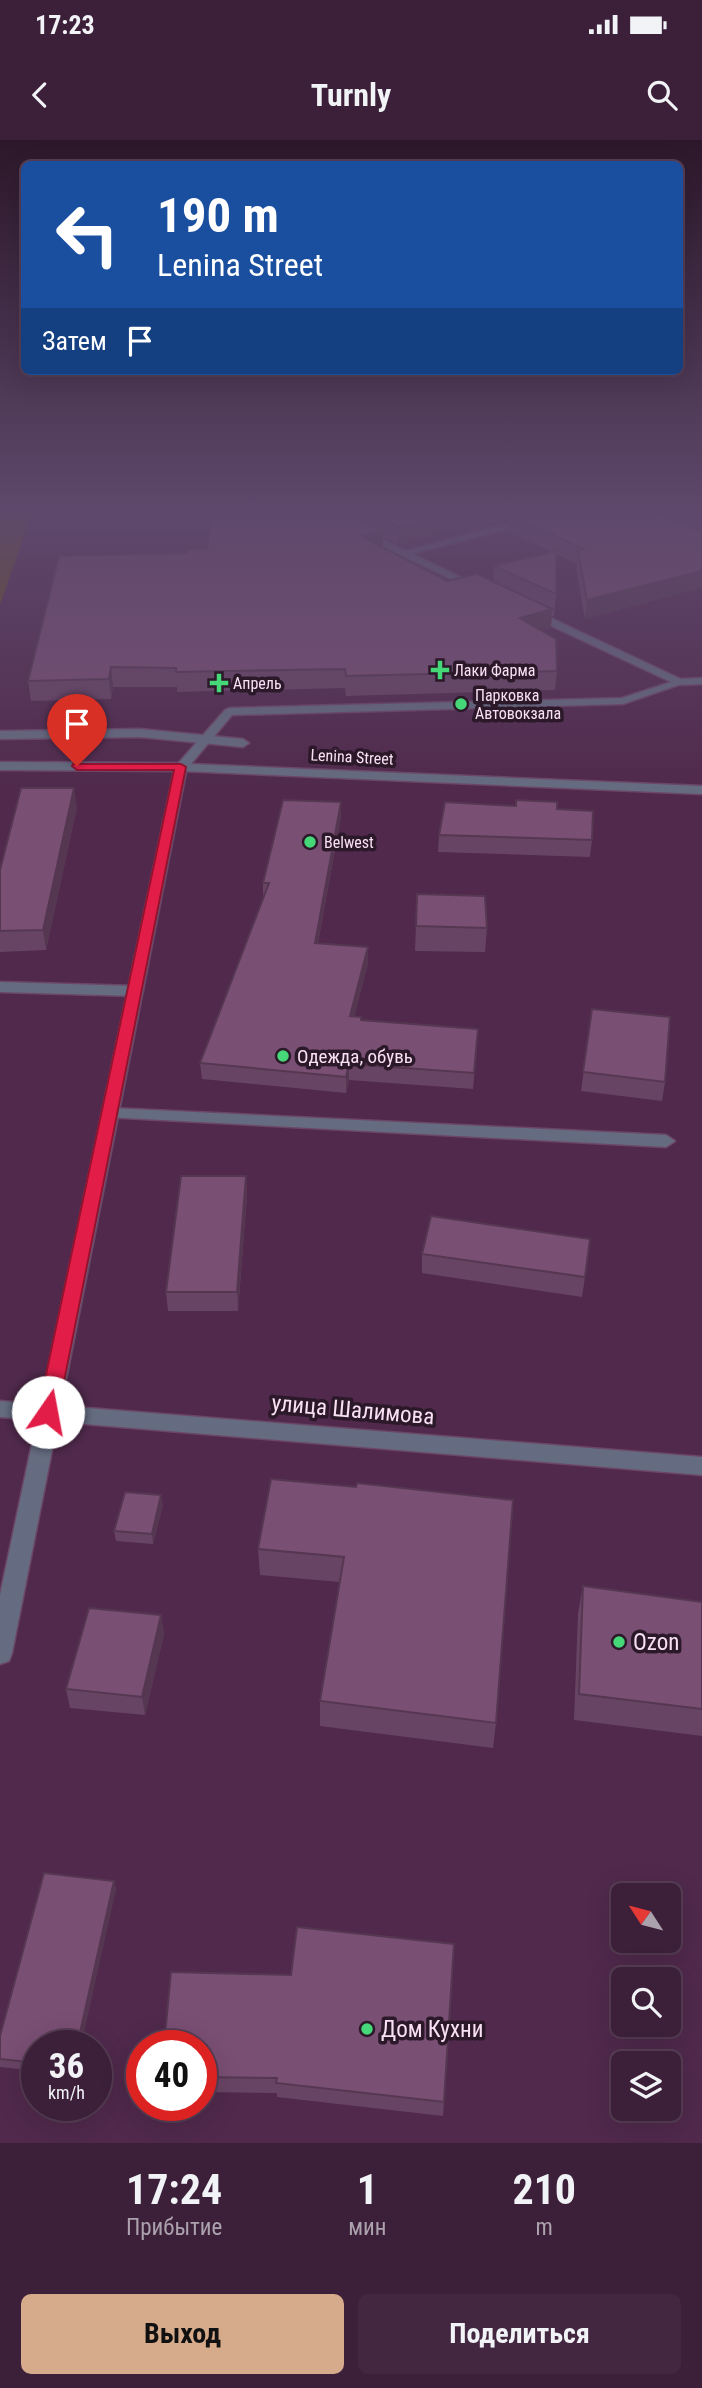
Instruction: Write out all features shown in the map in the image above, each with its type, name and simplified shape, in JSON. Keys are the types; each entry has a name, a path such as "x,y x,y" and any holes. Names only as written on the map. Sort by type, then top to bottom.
{"street":[{"path":"518,606 681,682"},
{"path":"0,1653 181,767 229,712 623,701 681,682 702,681"},
{"path":"0,735 140,733 206,737 243,743"},
{"name":"Lenina Street","path":"0,766 181,767 702,790"},
{"path":"0,987 135,991"},
{"path":"111,1113 667,1141"},
{"name":"улица Шалимова","path":"0,1409 702,1466"}],"building":[{"path":"46,606 547,606 552,609 520,618 556,639 557,671 346,676 345,669 176,672 176,668 111,667 109,679 28,681"},
{"path":"21,788 74,788 43,930 0,931 0,870"},
{"path":"283,800 341,802 315,943 368,947 350,1016 361,1017 361,1020 478,1029 474,1073 349,1064 346,1077 200,1063 269,883 263,883"},
{"path":"516,800 557,802 557,809 593,811 592,840 439,835 445,802 516,806"},
{"path":"417,894 485,896 487,928 416,926"},
{"path":"592,1009 670,1017 665,1082 583,1072"},
{"path":"181,1176 246,1176 237,1292 166,1292"},
{"path":"431,1216 590,1239 585,1277 422,1254"},
{"path":"271,1479 356,1487 357,1483 513,1500 496,1723 320,1701 344,1557 258,1549"},
{"path":"125,1492 161,1495 152,1534 114,1531"},
{"path":"583,1586 702,1602 702,1709 579,1694"},
{"path":"89,1608 161,1615 142,1697 66,1689"},
{"path":"44,1873 114,1881 81,2030 21,2030 21,2061 0,2059 0,2036"},
{"name":"Дом Кухни","path":"297,1927 454,1944 444,2102 276,2083 277,2078 217,2077 217,2030 166,2030 171,1972 291,1975"}],"place":[{"name":"Лаки Фарма","path":"440,670"},
{"name":"Апрель","path":"219,683"},
{"name":"Парковка Автовокзала","path":"461,704"},
{"name":"Belwest","path":"310,842"},
{"name":"Одежда, обувь","path":"283,1056"},
{"name":"Ozon","path":"619,1642"},
{"name":"Дом Кухни","path":"367,2029"}],"route":[{"path":"48,1412 181,767 77,766"}]}
